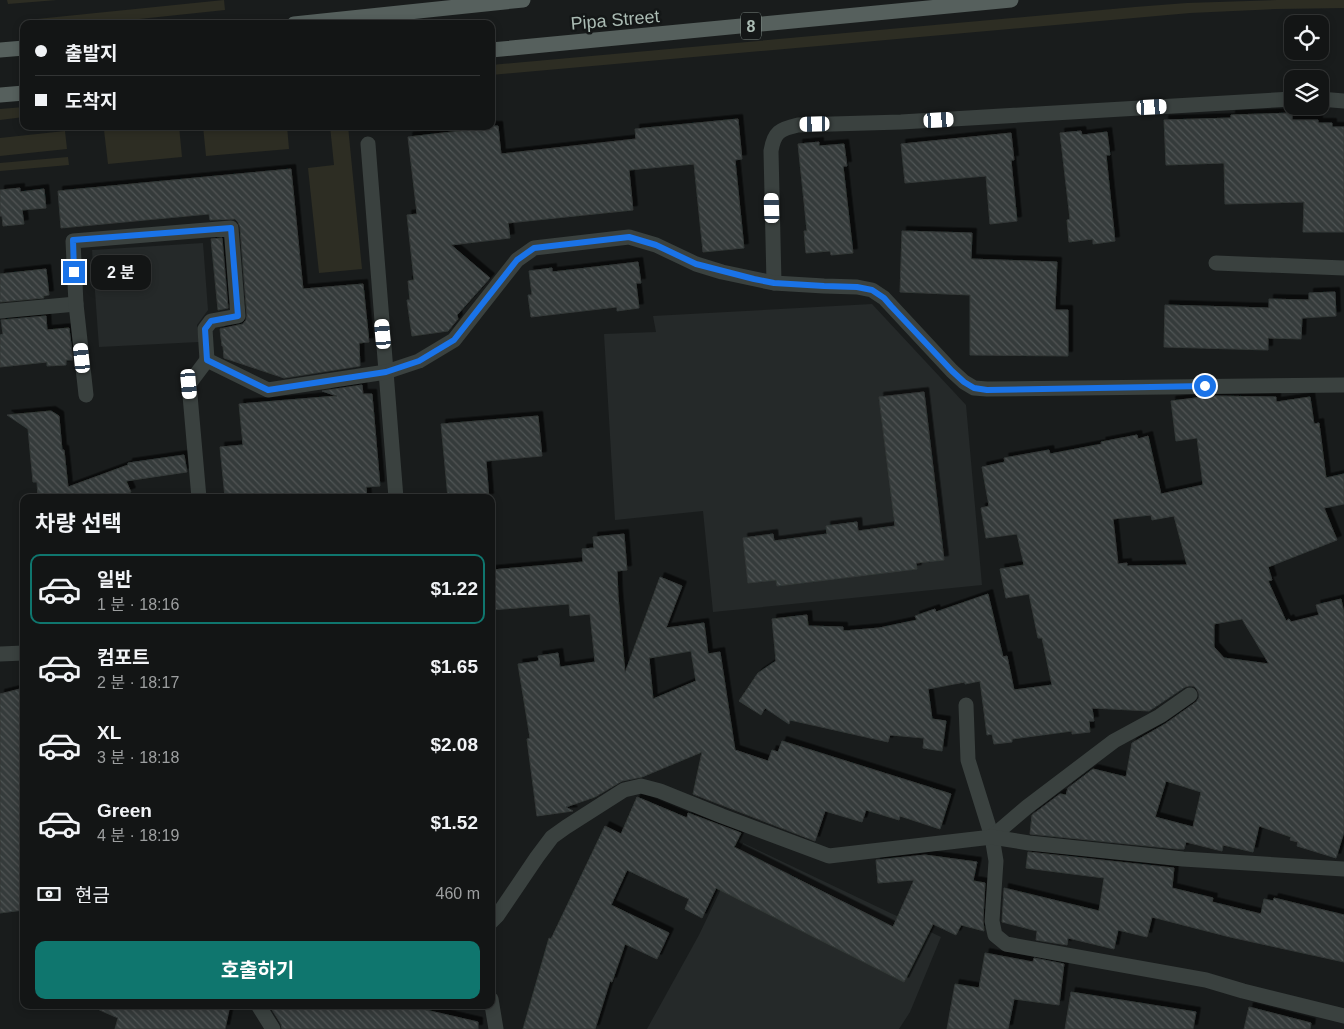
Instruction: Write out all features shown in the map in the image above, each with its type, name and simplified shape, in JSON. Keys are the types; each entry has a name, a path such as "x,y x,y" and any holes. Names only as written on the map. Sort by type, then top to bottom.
{"main road":[{"path":"332,20 523,0"},
{"name":"Pipa Street","path":"495,50 1011,0"},
{"path":"0,50 20,48"},
{"path":"0,95 20,93"}],"street":[{"path":"774,283 771,151 776,134 784,128 798,124 901,122 1284,99"},
{"path":"1329,100 1344,101"},
{"path":"368,144 396,494"},
{"path":"86,395 76,304 73,240 231,228 238,316 211,321 205,329 207,360 189,384 199,494"},
{"path":"207,360 268,390 386,372 419,361 454,340 517,260 534,248 629,237 656,245 696,264 730,274 774,283 857,287 872,290 884,298 952,371 974,388 987,390 1344,385"},
{"path":"1216,263 1344,268"},
{"path":"0,311 76,304"},
{"path":"0,654 20,653"},
{"path":"992,837 1027,807 1114,741 1160,716 1190,695"},
{"path":"966,706 968,760 992,837 996,861 992,921 995,935 1006,944 1206,980 1344,1016"},
{"path":"495,918 552,837 624,790 641,786 660,791 829,856 992,837 1029,843 1183,859 1344,870"},
{"path":"260,1009 273,1029"},
{"path":"493,1009 496,1029"}],"shaded area":[{"path":"7,0 57,0 8,4"},
{"path":"224,0 225,10 130,20 27,20"},
{"path":"1344,0 1344,8 1190,13 495,75 495,65 1187,3"},
{"path":"20,107 20,118 0,120 0,109"},
{"path":"104,130 179,130 182,157 108,164"},
{"path":"203,130 287,130 289,149 206,156"},
{"path":"330,130 348,130 362,269 319,273 308,168 334,165"},
{"path":"65,131 67,149 0,156 0,138"},
{"path":"68,157 69,165 0,171 0,163"},
{"path":"203,243 208,310 197,325 199,342 99,347 92,250"},
{"path":"872,304 966,405 982,585 713,612 703,511 615,520 604,334 656,332 653,316"},
{"path":"743,843 941,937 910,1012 899,1029 647,1029 699,935"}],"building":[{"path":"1284,113 1284,115 1292,115 1292,120 1318,120 1318,123 1332,123 1332,127 1344,127 1344,232 1303,232 1304,202 1225,204 1224,163 1166,165 1164,120 1231,118 1231,115"},
{"path":"738,119 742,159 735,160 744,248 703,252 694,164 629,170 633,210 508,223 510,238 451,245 490,278 457,315 458,319 448,331 412,336 407,300 410,300 408,281 414,280 407,215 417,214 408,137 469,130 495,130 495,126 498,126 501,154 636,139 635,129"},
{"path":"1081,131 1082,135 1107,132 1110,155 1106,155 1115,241 1093,244 1093,239 1069,242 1067,220 1070,219 1060,133"},
{"path":"1011,133 1014,160 1011,160 1017,221 990,224 986,176 905,183 901,144"},
{"path":"819,142 819,146 844,144 847,166 843,166 853,253 831,255 830,251 806,253 804,231 807,231 798,144"},
{"path":"291,169 303,289 363,284 369,342 359,343 360,366 284,378 224,358 220,329 243,324 247,316 240,227 235,219 210,220 209,214 61,228 58,191"},
{"path":"20,188 20,192 44,189 46,208 22,210 24,224 3,226 2,216 0,216 0,190"},
{"path":"902,231 972,233 971,259 1057,262 1055,310 1068,310 1068,356 970,355 970,295 900,292"},
{"path":"222,238 228,308 218,310 211,239"},
{"path":"638,262 641,283 636,283 639,308 617,311 617,307 531,317 528,295 532,295 529,271 552,268 552,272"},
{"path":"46,269 49,295 43,296 44,298 0,302 0,274"},
{"path":"1335,292 1336,316 1302,318 1301,339 1268,338 1268,350 1164,347 1165,305 1269,308 1269,299 1309,300 1309,293"},
{"path":"46,316 47,330 69,328 73,360 66,360 66,365 47,366 47,362 0,367 0,335 3,334 1,320"},
{"path":"362,385 363,394 372,394 380,486 366,487 367,494 225,494 220,447 243,445 239,404 337,396 322,391"},
{"path":"924,392 944,560 916,563 917,569 777,586 776,580 748,583 743,538 773,534 774,541 827,534 826,526 857,522 858,531 895,526 879,397"},
{"path":"1212,396 1276,397 1276,402 1310,397 1314,424 1319,423 1326,478 1344,474 1344,504 1324,508 1337,540 1268,567 1272,580 1268,581 1286,621 1289,619 1291,622 1319,615 1316,605 1341,599 1344,613 1344,832 1336,858 1297,846 1298,842 1290,840 1291,837 1259,826 1253,852 1223,845 1222,851 1186,842 1184,849 1177,849 1030,834 1032,815 1060,794 1066,795 1068,788 1093,769 1126,777 1132,743 1165,724 1196,702 1199,694 1194,686 1185,687 1149,711 1092,708 1094,721 1089,721 1090,732 1072,734 1072,731 1012,739 1012,742 994,744 992,734 987,735 980,681 928,689 932,719 946,721 942,751 923,748 924,738 890,735 888,742 790,720 789,724 765,708 761,715 739,701 758,673 776,661 772,619 807,615 808,626 843,627 843,631 879,628 917,620 915,616 935,609 936,612 988,594 1003,657 1007,656 1014,690 1052,685 1042,638 1038,638 1029,594 1006,598 1000,569 1024,565 1017,534 986,538 981,508 989,506 982,467 1005,462 1004,458 1049,450 1050,454 1137,435 1138,439 1148,436 1161,494 1203,485 1197,438 1176,441 1171,401","holes":["1151,515 1152,520 1174,516 1187,565 1127,566 1127,563 1118,564 1113,519","1242,619 1269,664 1224,658 1214,647 1214,624","1166,781 1201,792 1193,827 1155,817"]},
{"path":"51,411 59,416 68,487 128,465 128,463 184,455 187,472 126,481 131,492 126,494 38,494 37,482 33,482 28,429 7,415"},
{"path":"538,416 542,456 486,461 489,494 448,494 441,424"},
{"path":"624,534 627,570 617,571 625,673 660,577 682,586 666,628 704,623 708,654 720,652 735,750 768,761 772,750 778,752 782,741 951,794 940,829 900,816 899,820 866,810 862,822 825,811 815,841 693,794 702,752 642,777 622,781 595,797 566,807 573,811 537,816 527,739 530,738 518,664 539,661 538,656 558,653 560,667 595,662 590,614 570,616 569,604 495,610 495,570 583,562 582,549 594,548 593,537","holes":["691,651 696,681 653,699 649,658"]},
{"path":"20,689 20,910 0,913 0,694"},
{"path":"637,797 687,818 688,813 741,833 734,847 893,927 914,880 878,883 876,860 925,855 977,862 973,881 985,883 984,931 961,925 956,935 933,924 904,982 716,888 702,918 685,909 689,899 627,870 611,905 669,933 657,959 625,944 612,982 610,981 595,1029 523,1029 549,938 551,939 605,826 621,834"},
{"path":"1028,852 1174,868 1172,888 1213,898 1212,902 1261,914 1264,899 1273,901 1274,898 1344,915 1344,962 1230,937 1152,917 1147,937 1118,930 1114,949 1068,938 1067,945 1036,940 1037,931 1002,922 1004,888 1099,911 1104,878 1026,868"},
{"path":"985,953 1033,962 1034,958 1064,964 1059,1005 1014,999 1008,1029 947,1029 955,984 979,988"},
{"path":"1071,992 1196,1012 1193,1029 1065,1029"},
{"path":"1249,1007 1311,1023 1310,1029 1244,1029"},
{"path":"97,1009 229,1009 225,1029 115,1029 118,1018"},
{"path":"272,1009 421,1009 478,1022 478,1029 282,1029"}],"route":[{"path":"74,272 73,240 231,228 238,316 211,321 205,329 207,360 268,390 386,372 419,361 454,340 517,260 534,248 629,237 656,245 696,264 754,279 774,283 857,287 872,290 884,298 952,371 974,388 987,390 1205,386"}]}
